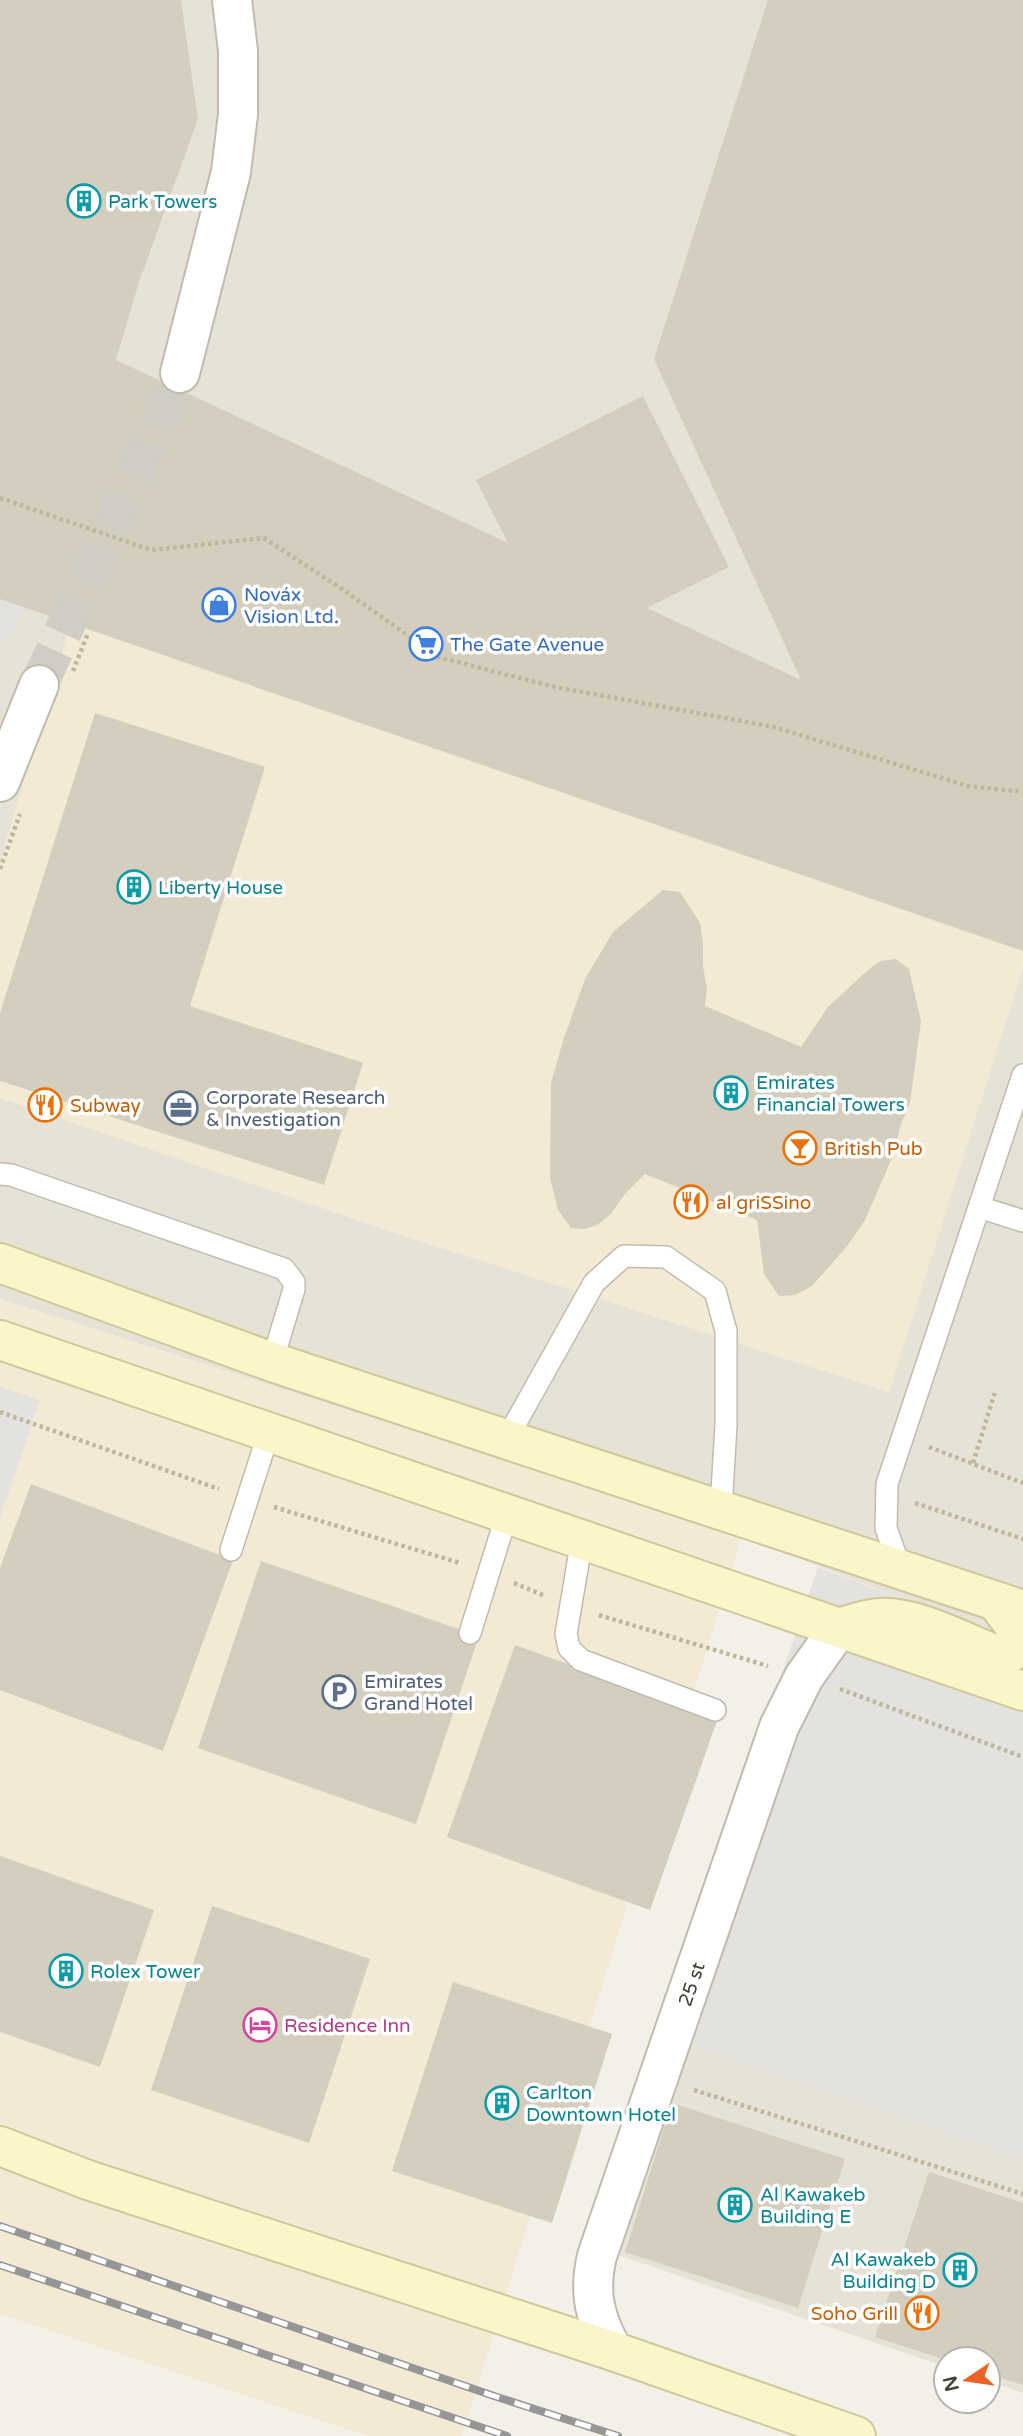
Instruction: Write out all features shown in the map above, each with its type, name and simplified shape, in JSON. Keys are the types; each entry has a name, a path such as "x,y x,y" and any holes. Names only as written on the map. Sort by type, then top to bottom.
{"street":[{"path":"180,373 230,172 238,114 238,51 232,0"},
{"path":"0,782 38,685"},
{"path":"0,1263 272,1362 1009,1605 1019,1644 1007,1656 999,1656 894,1618 877,1618 839,1628"},
{"path":"0,1340 1023,1691"},
{"name":"25 st","path":"613,2351 600,2328 593,2301 593,2273 779,1727 804,1677 839,1628"},
{"path":"0,2146 88,2180 613,2351 856,2436"}],"lane":[{"path":"900,1568 886,1528 887,1484 1023,1075"},
{"path":"0,1174 284,1269 294,1282 272,1362"},
{"path":"979,1207 1023,1221"},
{"path":"506,1440 594,1283 624,1256 666,1257 715,1291 726,1331 726,1425 721,1509"},
{"path":"231,1550 269,1432"},
{"path":"470,1633 507,1514"},
{"path":"582,1539 566,1634 569,1648 581,1660 715,1710"}],"path":[{"path":"0,498 151,550 264,538 438,657 555,687 774,727 968,786 1023,792"},
{"path":"972,1463 995,1392"},
{"path":"925,1446 1023,1483"},
{"path":"905,1499 1023,1539"},
{"path":"659,2078 1023,2194"}],"shaded area":[{"path":"0,0 1023,0 1023,1639 925,1608 742,1536 0,1299"},
{"path":"0,599 25,607 12,633 0,646"},
{"path":"78,599 1023,901 1023,968 889,1392 404,1236 0,1098 0,861"},
{"path":"0,1299 742,1536 462,2436 368,2436 0,2314"},
{"path":"0,1387 40,1400 0,1518"},
{"path":"818,1567 925,1608 1023,1639 1023,2160 660,2035"},
{"path":"660,2035 1023,2160 1023,2393 1002,2386 1002,2345 932,2345 932,2362 589,2245"}],"building":[{"path":"0,0 181,0 198,119 139,282 116,360 508,543 476,480 643,396 729,567 647,608 801,680 654,359 768,0 1023,0 1023,951 0,599"},
{"name":"Liberty House","path":"95,713 265,767 190,1006 363,1063 324,1185 0,1081 0,1013"},
{"name":"Emirates Financial Towers","path":"663,890 680,892 700,923 707,989 705,1006 801,1047 828,1007 880,961 896,959 909,969 921,1021 910,1103 892,1158 865,1220 848,1245 812,1286 795,1295 779,1296 764,1274 757,1220 645,1174 624,1195 611,1214 597,1225 584,1229 571,1228 558,1210 550,1178 551,1083 563,1041 585,979 613,932"},
{"path":"31,1484 233,1560 163,1751 0,1690 0,1568"},
{"name":"Emirates Grand Hotel","path":"261,1561 479,1636 416,1824 198,1748"},
{"path":"515,1645 718,1718 650,1910 447,1837"},
{"name":"Rolex Tower","path":"0,1856 154,1910 100,2067 0,2032"},
{"name":"Residence Inn","path":"212,1906 370,1959 309,2143 151,2090"},
{"name":"Carlton Downtown Hotel","path":"453,1982 612,2034 552,2223 392,2171"},
{"name":"Al Kawakeb Building E","path":"672,2103 845,2159 798,2308 625,2252"},
{"name":"Al Kawakeb Building D","path":"929,2172 1023,2203 1023,2385 1002,2378 1002,2345 932,2345 932,2355 875,2337"}],"tunnel":[{"path":"39,685 180,373"}],"railway":[{"path":"0,2226 618,2436"},
{"path":"0,2265 507,2436"}],"place":[{"name":"Park Towers","path":"84,201"},
{"name":"Nováx Vision Ltd.","path":"219,605"},
{"name":"The Gate Avenue","path":"426,644"},
{"name":"Liberty House","path":"134,887"},
{"name":"Emirates Financial Towers","path":"731,1093"},
{"name":"Subway","path":"45,1105"},
{"name":"Corporate Research & Investigation","path":"181,1108"},
{"name":"British Pub","path":"800,1148"},
{"name":"al griSSino","path":"691,1202"},
{"name":"Emirates Grand Hotel","path":"339,1692"},
{"name":"Rolex Tower","path":"66,1971"},
{"name":"Residence Inn","path":"260,2025"},
{"name":"Carlton Downtown Hotel","path":"502,2103"},
{"name":"Al Kawakeb Building E","path":"735,2205"},
{"name":"Al Kawakeb Building D","path":"960,2270"},
{"name":"Soho Grill","path":"922,2313"}]}
